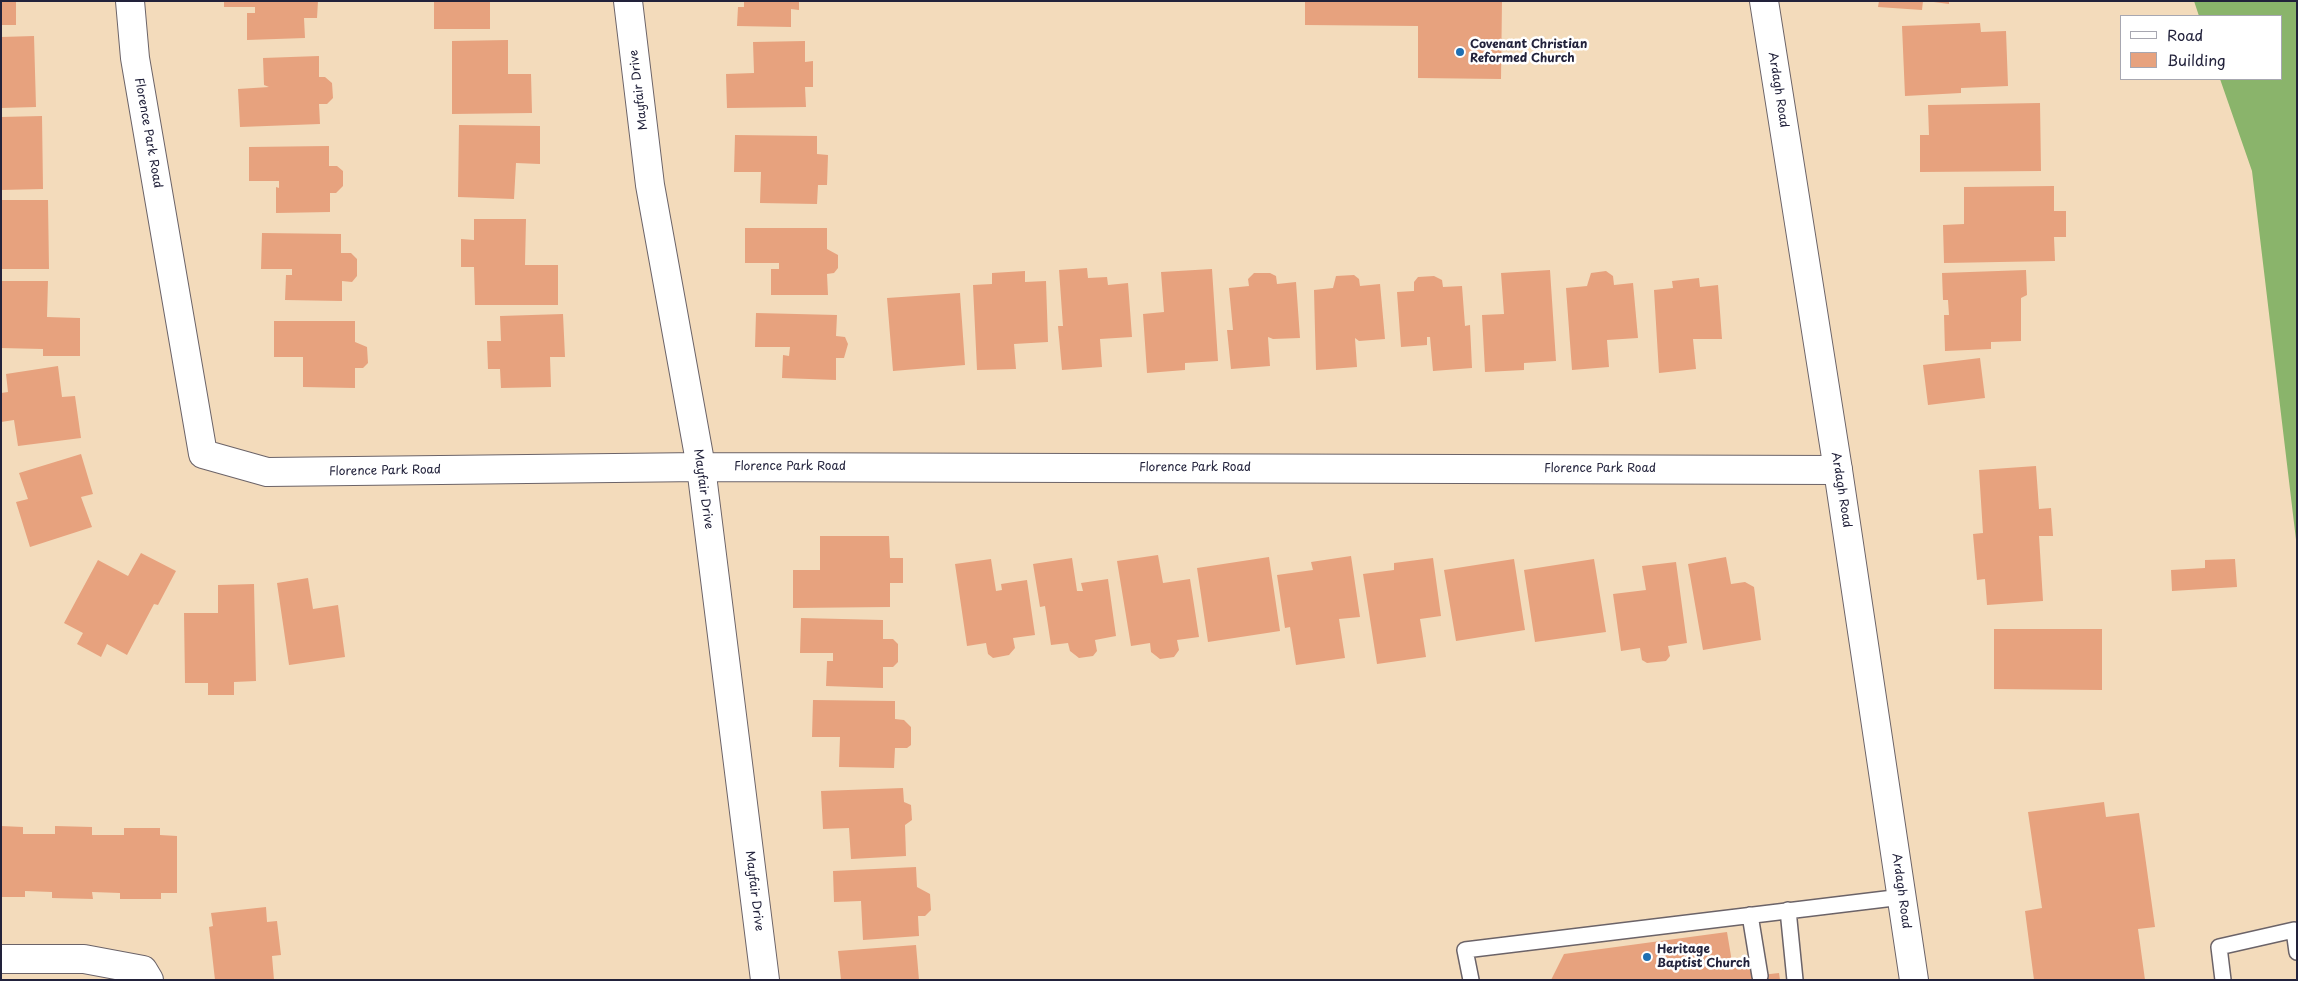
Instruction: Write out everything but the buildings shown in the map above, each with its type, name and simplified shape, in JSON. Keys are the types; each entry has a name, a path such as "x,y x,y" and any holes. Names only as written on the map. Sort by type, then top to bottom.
{"street":[{"name":"Florence Park Road","path":"130,1 135,58 204,454 267,472 701,467 1838,470"},
{"name":"Mayfair Drive","path":"628,1 650,185 701,467 765,980"},
{"name":"Ardagh Road","path":"1764,1 1838,470 1914,980"},
{"path":"1,959 84,959 143,970 149,980"}],"lane":[{"path":"1471,980 1465,950 1902,896"},
{"path":"1788,910 1795,980"},
{"path":"1750,915 1760,976"},
{"path":"2223,980 2219,947 2294,930 2297,952"}],"green space":[{"path":"2194,1 2297,1 2297,548 2252,171 2220,80 2283,80 2283,15 2199,15"}],"place":[{"name":"Covenant Christian Reformed Church","path":"1460,52"},
{"name":"Heritage Baptist Church","path":"1647,957"}]}
